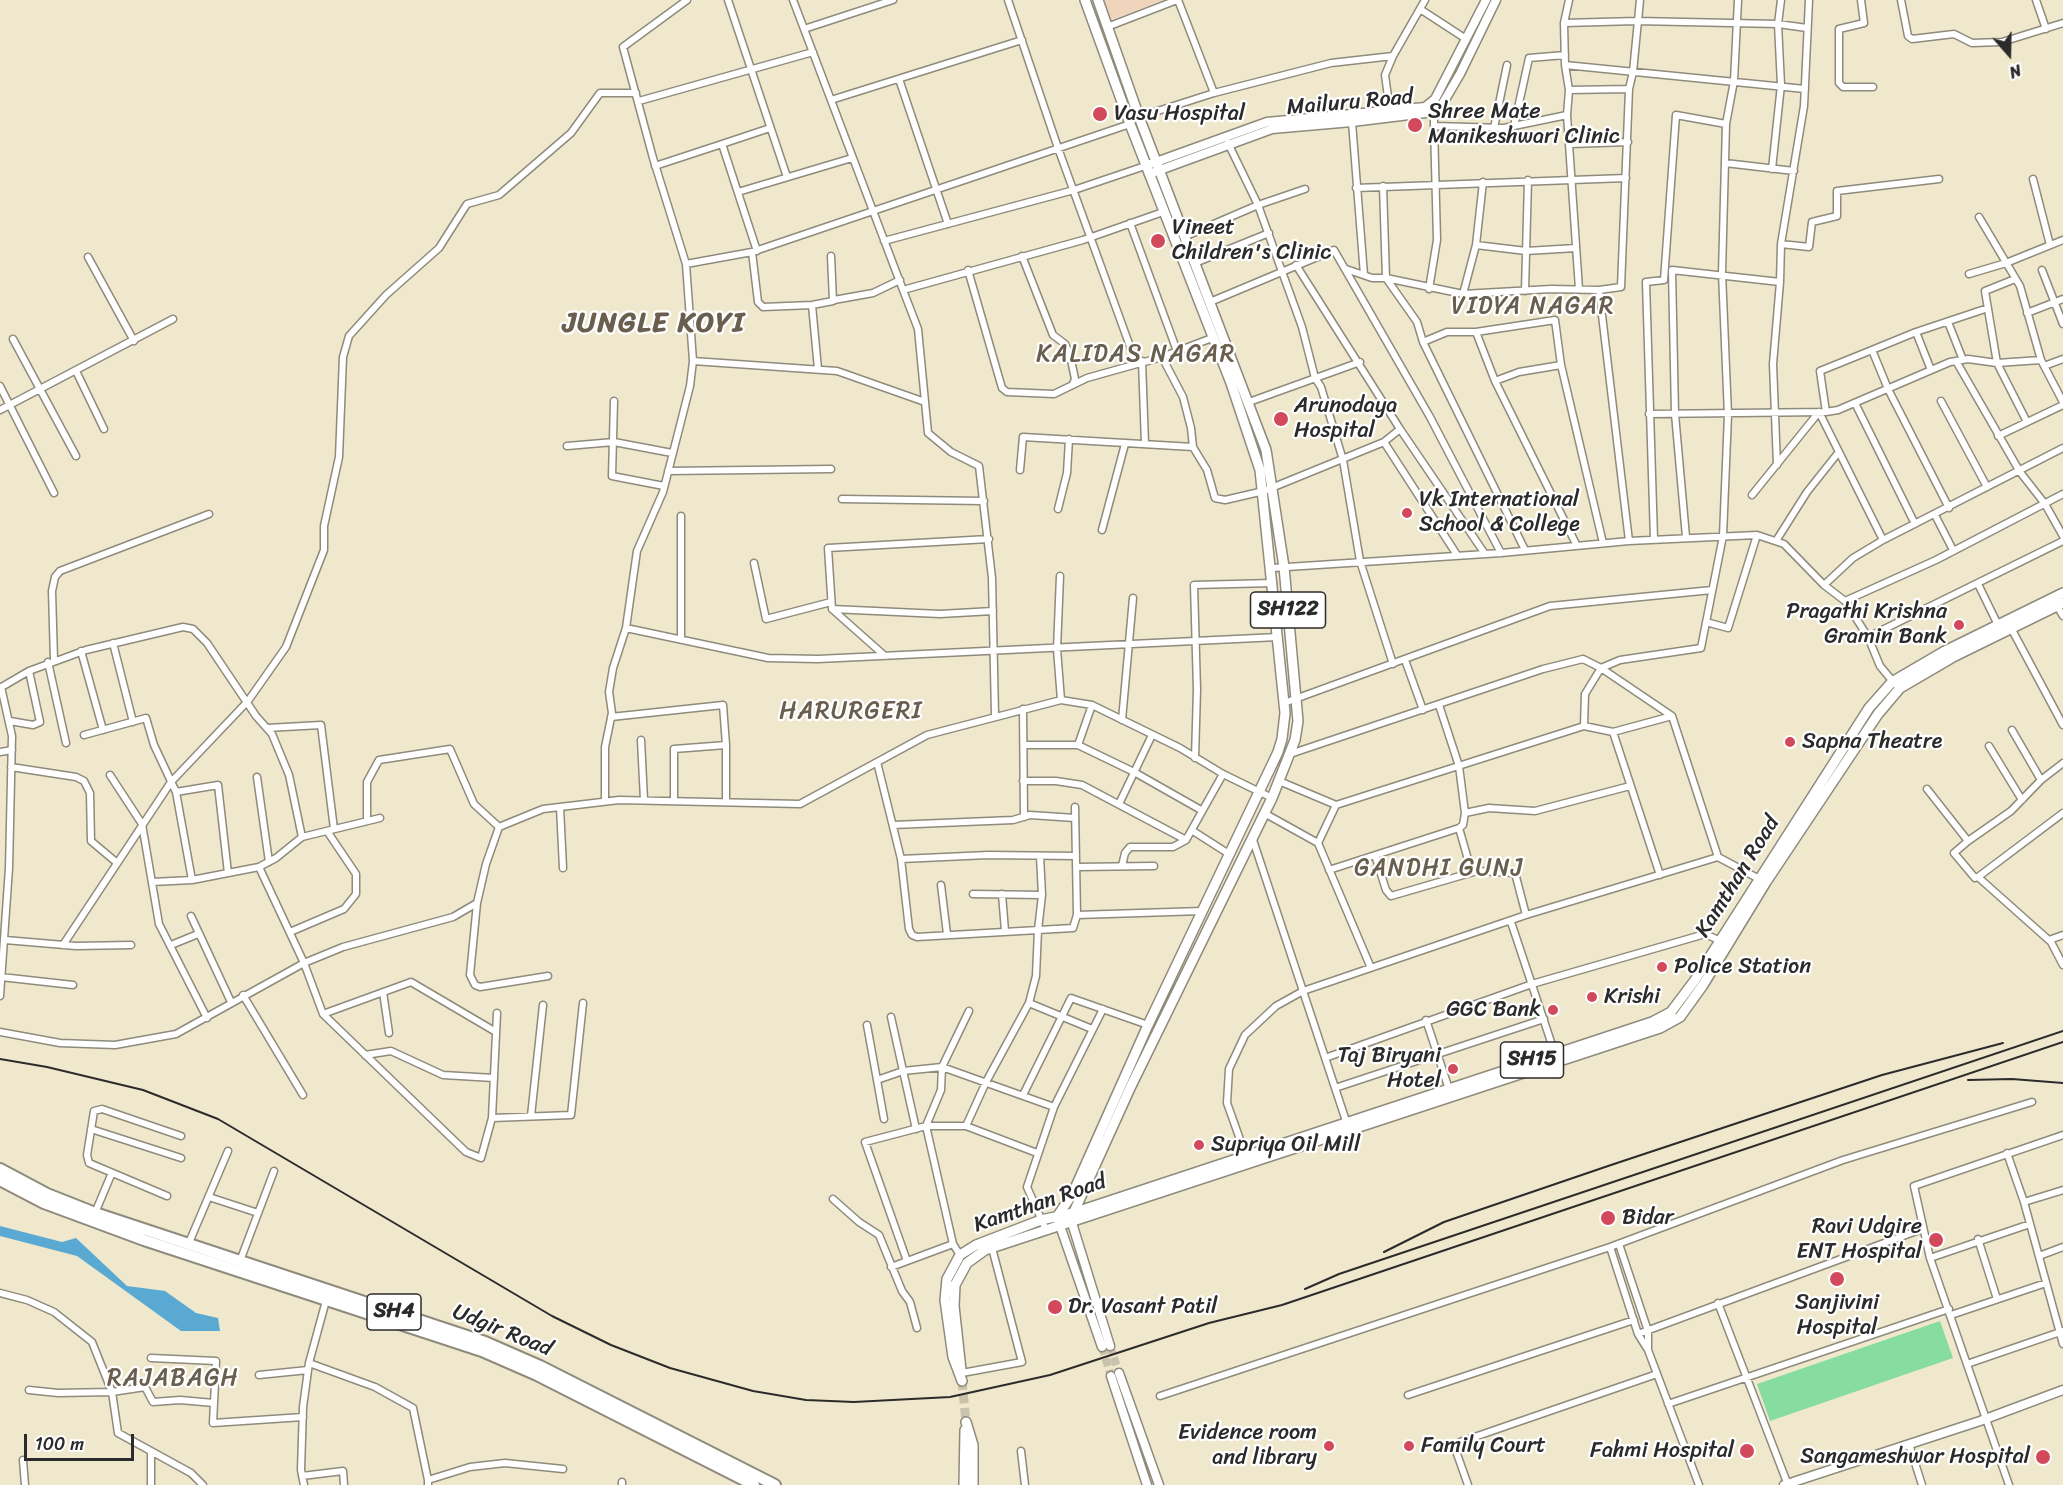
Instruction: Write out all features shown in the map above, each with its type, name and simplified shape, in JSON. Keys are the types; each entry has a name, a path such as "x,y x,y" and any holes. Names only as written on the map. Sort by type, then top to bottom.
{"highway":[{"name":"Udgir Road","path":"0,1169 47,1194 95,1213 240,1262 482,1351 537,1375 754,1485"},
{"name":"Udgir Road","path":"0,1180 44,1203 89,1221 485,1342 540,1366 775,1485"}],"main road":[{"path":"1058,1222 1282,739 1284,703 1273,583 1269,489 1147,170 1085,0"},
{"name":"SH122","path":"1072,1223 1073,1212 1272,798 1297,732 1297,699 1284,567 1269,489 1266,450 1139,117 1098,0"},
{"name":"Kamthan Road","path":"1896,685 2009,625 2063,593"},
{"name":"Kamthan Road","path":"1348,1126 1449,1089 1660,1028 1680,1017 1704,986 1724,942 1762,880 1837,767 1878,714 1896,685 1925,662 1998,625 2009,625 2060,605"},
{"name":"Kamthan Road","path":"1247,1158 1072,1223 1058,1222 1041,1220 975,1251 955,1285 954,1306 962,1381 953,1357 945,1300 946,1279 960,1255 975,1251 992,1248 1046,1230 1058,1222 1073,1212 1348,1126 1556,1057"},
{"path":"964,1485 966,1422 973,1445 973,1485"}],"street":[{"path":"605,801 605,747 611,717 609,692 626,628 637,551 664,486 690,386 693,361 686,264 655,166 623,47 687,0"},
{"path":"728,0 787,177"},
{"path":"793,0 918,330 928,433 951,452 979,466 988,539 993,612 995,716"},
{"path":"804,29 892,0"},
{"path":"1008,0 1089,237 1139,362 1145,444"},
{"path":"1107,27 1178,0 1214,93"},
{"path":"1390,111 1385,75 1393,56 1425,0"},
{"path":"884,241 1147,170 1267,122 1422,108 1433,101 1486,0"},
{"name":"Mailuru Road","path":"1158,166 1276,128 1352,122 1434,111 1443,103 1460,74 1497,0"},
{"path":"1569,0 1564,23 1565,65 1569,90 1567,116 1580,289"},
{"path":"1347,269 1364,275 1463,294 1599,290 1622,285 1629,89 1633,72 1640,0"},
{"path":"1584,726 1584,694 1601,668 1620,660 1701,648 1723,536 1728,415 1722,273 1726,124 1734,81 1738,0"},
{"path":"1772,169 1781,85 1778,24 1781,0"},
{"path":"1777,465 1773,364 1781,244 1794,171 1804,89 1809,0"},
{"path":"1861,0 1864,23 1839,29 1839,83 1843,87 1873,87"},
{"path":"1901,0 1911,39 1954,34 1972,44 2002,42 2063,23"},
{"path":"2036,0 2046,29"},
{"path":"1420,9 1466,39"},
{"path":"1564,23 1637,21 1737,23 1778,24 1807,28"},
{"path":"831,100 1022,40"},
{"path":"639,101 813,52"},
{"path":"1514,126 1529,58 1565,55"},
{"path":"1139,117 1214,93 1330,63 1393,56"},
{"path":"1494,128 1506,65"},
{"path":"1565,65 1804,89"},
{"path":"899,79 948,224"},
{"path":"1569,90 1629,89"},
{"path":"63,945 171,782 248,701 286,647 324,550 324,526 339,457 343,357 349,336 386,295 439,248 467,204 499,195 571,133 599,93 636,93"},
{"path":"1429,289 1437,240 1434,111"},
{"path":"1654,539 1646,282 1664,280 1676,115 1726,124"},
{"path":"1434,126 1494,128 1567,116"},
{"path":"1352,122 1364,275"},
{"path":"686,264 754,251 873,213 935,189 1130,124"},
{"path":"655,166 770,128"},
{"path":"1570,144 1628,142"},
{"path":"1228,143 1269,233 1283,270 1315,378 1321,387 1343,460 1360,561 1393,664"},
{"path":"722,144 754,251 760,306 812,305 873,293 900,280"},
{"path":"738,192 852,158"},
{"path":"1725,162 1794,171"},
{"path":"1356,188 1626,178"},
{"path":"1781,244 1809,247 1811,222 1837,216 1836,191 1939,178"},
{"path":"2033,179 2050,245"},
{"path":"1525,291 1528,180"},
{"path":"1463,294 1476,245 1483,182"},
{"path":"1383,186 1386,278 1417,322 1423,342 1525,550"},
{"path":"1186,236 1258,205 1305,189"},
{"path":"903,290 1089,237 1163,212"},
{"path":"1979,217 2015,279 2043,363 2063,404 1998,436"},
{"path":"1130,223 1177,351"},
{"path":"1195,263 1269,233"},
{"path":"1969,274 2006,263 2063,240"},
{"path":"1476,245 1526,251 1576,248"},
{"path":"1210,302 1334,250 1347,269 1430,417 1501,553"},
{"path":"831,256 834,300"},
{"path":"1022,256 1053,335 1065,344 1070,355 1075,379 1073,384"},
{"path":"88,257 134,341"},
{"path":"1296,265 1360,362 1400,429 1485,554"},
{"path":"968,270 1004,391 1054,394 1107,371 1162,357 1212,338"},
{"path":"1686,537 1675,414 1672,270 1722,273 1780,282"},
{"path":"2043,270 2063,324"},
{"path":"2015,279 1986,291 1997,363 2027,422"},
{"path":"1599,290 1629,541"},
{"path":"2027,313 2063,299"},
{"path":"812,305 818,369"},
{"path":"1882,540 1838,453 1822,412 1820,371 1916,332 1988,308"},
{"path":"0,410 173,319"},
{"path":"1423,342 1447,332 1476,332 1555,320 1561,365 1603,543"},
{"path":"1948,321 1960,360 1998,436 2020,472 2045,504 2063,536"},
{"path":"1476,332 1495,381 1578,546"},
{"path":"1916,332 1931,370"},
{"path":"13,339 76,456"},
{"path":"1872,350 1888,389 1949,508"},
{"path":"1162,357 1183,397 1193,447 1207,470 1215,498 1225,500 1269,489 1384,442 1400,429"},
{"path":"1649,414 1728,415 1822,412 1855,403 1960,360 2043,363 2063,359"},
{"path":"693,361 818,369 859,376 925,402"},
{"path":"1249,402 1360,362"},
{"path":"1495,381 1519,372 1561,365"},
{"path":"76,371 104,429"},
{"path":"0,386 54,493"},
{"path":"614,401 612,477 664,486"},
{"path":"1941,401 1987,487"},
{"path":"1855,403 1915,524"},
{"path":"1752,495 1822,412"},
{"path":"1020,470 1023,437 1193,447"},
{"path":"1058,509 1067,473 1069,439"},
{"path":"567,446 614,442 672,453"},
{"path":"1384,442 1457,555"},
{"path":"1102,530 1125,444"},
{"path":"1824,585 1853,558 1882,540 2020,472 2063,448"},
{"path":"1776,541 1807,492 1838,453"},
{"path":"668,471 831,469"},
{"path":"1845,601 1953,550 2063,494"},
{"path":"842,499 984,501"},
{"path":"66,743 51,661 52,591 55,577 60,571 209,514"},
{"path":"1935,515 1953,550"},
{"path":"681,516 681,639"},
{"path":"1706,622 1728,628 1757,535"},
{"path":"1272,568 1501,553 1654,539 1757,535 1784,544 1824,585 1845,601 1868,637 1880,666 1896,685"},
{"path":"886,656 832,605 829,548 988,539"},
{"path":"1868,637 2063,542"},
{"path":"754,563 766,619 832,605 940,614 993,612"},
{"path":"1060,576 1058,649 1062,699"},
{"path":"1195,758 1197,690 1194,585 1273,583"},
{"path":"1978,584 1998,625"},
{"path":"1284,703 1550,606 1712,590"},
{"path":"1122,720 1132,598"},
{"path":"2060,605 2063,616"},
{"path":"2009,625 2063,725"},
{"path":"0,996 5,940 12,750 10,721 1,688 29,671 51,661 112,643 183,627 193,629 207,643 272,734 289,775 302,837"},
{"path":"626,628 768,658 1058,649 1127,643 1278,637"},
{"path":"112,643 133,722"},
{"path":"81,651 103,730"},
{"path":"1290,754 1543,669 1583,659 1601,668 1672,716 1718,857 1762,880"},
{"path":"1405,660 1423,710"},
{"path":"10,721 33,725 40,722 29,671"},
{"path":"548,976 480,987 475,985 470,975 477,903 486,864 499,827 543,809 605,801 644,800 800,804 927,735 1062,699 1092,705 1180,748 1223,774 1272,798"},
{"path":"611,717 723,705 726,801"},
{"path":"1078,745 1092,705"},
{"path":"1329,870 1463,825 1465,813 1459,766 1439,705"},
{"path":"1023,709 1024,817"},
{"path":"1279,781 1336,805 1584,726 1613,732 1672,716"},
{"path":"84,735 146,718 154,745 176,792 192,880"},
{"path":"267,728 321,725 331,830 356,874 356,894 344,909 290,932"},
{"path":"2012,730 2041,780"},
{"path":"1613,732 1660,875"},
{"path":"1119,804 1152,735"},
{"path":"641,740 644,800"},
{"path":"1024,745 1078,745 1134,772 1201,810"},
{"path":"674,800 674,749 726,746"},
{"path":"1989,746 2022,800"},
{"path":"367,821 367,782 380,759 450,749 474,804 499,827"},
{"path":"0,752 12,750"},
{"path":"877,762 901,860 909,929 917,938 947,934 1072,928 1077,915 1075,807"},
{"path":"2063,763 2041,780 2011,811 1954,853 1975,878 1978,877 2049,940 2063,965"},
{"path":"11,767 76,777 84,781 90,793 91,841 116,862"},
{"path":"1122,866 1125,853 1130,847 1173,847 1186,840 1223,774"},
{"path":"110,775 142,824 159,924 207,1018"},
{"path":"257,777 269,862"},
{"path":"1023,781 1056,781 1082,785 1186,840"},
{"path":"176,792 218,785 228,873"},
{"path":"1465,813 1489,807 1535,811 1630,786"},
{"path":"1927,789 1968,841"},
{"path":"1318,843 1336,805"},
{"path":"560,807 563,868"},
{"path":"1264,813 1318,843 1371,968"},
{"path":"1978,877 2063,813"},
{"path":"893,825 1013,820 1024,817 1075,818"},
{"path":"152,882 192,880 259,867 302,837 380,818"},
{"path":"1459,828 1469,863 1477,871"},
{"path":"1193,831 1229,854"},
{"path":"1252,837 1348,1126"},
{"path":"901,860 988,855 1076,856"},
{"path":"1375,855 1386,890 1391,896 1477,871 1515,873 1526,915"},
{"path":"966,1126 986,1082 1029,1003 1036,976 1042,895 1040,856"},
{"path":"1247,1158 1227,1103 1229,1069 1245,1035 1276,1006 1303,991 1526,915 1718,857"},
{"path":"1076,867 1154,866"},
{"path":"259,867 304,963 323,1014 466,1152 481,1158 492,1118 497,1013"},
{"path":"941,885 947,934"},
{"path":"973,894 1042,895"},
{"path":"1002,894 1005,931"},
{"path":"0,1032 60,1043 115,1045 176,1034 304,963 343,947 453,917 477,903"},
{"path":"1077,915 1202,911"},
{"path":"191,916 231,1002"},
{"path":"1511,922 1556,1057"},
{"path":"171,945 198,934"},
{"path":"1325,1058 1532,984 1705,934 1724,942"},
{"path":"2049,940 2063,935"},
{"path":"5,940 63,945 131,945"},
{"path":"2,977 73,985"},
{"path":"323,1014 411,982 496,1032"},
{"path":"383,992 389,1033"},
{"path":"243,995 303,1095"},
{"path":"1023,1095 1071,998 1148,1025"},
{"path":"492,1118 571,1115 582,1003"},
{"path":"1029,1003 1092,1029"},
{"path":"531,1116 543,1005"},
{"path":"1046,1230 1027,1187 1036,1153 1054,1107 1103,1009"},
{"path":"960,1255 953,1244 926,1126 941,1090 942,1067 969,1011"},
{"path":"891,1017 916,1129"},
{"path":"1335,1088 1544,1018"},
{"path":"1426,1020 1449,1089"},
{"path":"867,1025 884,1119"},
{"path":"366,1055 388,1051 443,1075 494,1078"},
{"path":"877,1080 903,1071 942,1067 1054,1107"},
{"path":"1160,1396 1619,1244 1843,1160 2032,1102"},
{"path":"167,1196 111,1175 88,1163 87,1155 94,1112 99,1108 181,1136"},
{"path":"907,1261 866,1142 926,1126 966,1126 1036,1153"},
{"path":"91,1129 181,1158"},
{"path":"2009,1485 1930,1258 1914,1186 2063,1136"},
{"path":"188,1245 228,1151"},
{"path":"2007,1153 2024,1202 2063,1344"},
{"path":"240,1262 274,1171"},
{"path":"95,1213 111,1175"},
{"path":"2024,1202 2063,1190"},
{"path":"208,1197 258,1213"},
{"path":"833,1199 859,1222 879,1235 902,1291 910,1302 917,1328"},
{"path":"1058,1222 1106,1347 1072,1223"},
{"path":"1930,1258 1978,1239 2030,1224"},
{"path":"1638,1334 1922,1228"},
{"path":"1978,1239 1997,1299"},
{"path":"891,1267 953,1244"},
{"path":"1619,1244 1648,1331 1648,1350"},
{"path":"1610,1247 1638,1334 1648,1350 1699,1485"},
{"path":"2039,1256 2063,1247"},
{"path":"962,1373 1022,1362 992,1248"},
{"path":"1668,1404 1746,1377 2046,1283"},
{"path":"0,1293 27,1300 54,1312 92,1342 112,1392 118,1432 191,1473 203,1485"},
{"path":"304,1485 302,1476 303,1417 308,1367 327,1295"},
{"path":"1718,1303 1787,1485 1985,1419 2063,1390"},
{"path":"1408,1395 1634,1320"},
{"path":"1967,1364 2061,1332"},
{"path":"151,1358 216,1361 213,1423 303,1417"},
{"path":"259,1375 308,1367 375,1386 413,1408 428,1482 470,1467 505,1463 563,1469"},
{"path":"1147,1485 1115,1374 1159,1485"},
{"path":"1468,1485 1456,1451 1460,1443 1657,1374"},
{"path":"29,1390 58,1393 112,1392 145,1387 153,1402 180,1400 213,1403"},
{"path":"1909,1444 1922,1485"},
{"path":"151,1450 151,1485"},
{"path":"1021,1450 1025,1485"},
{"path":"23,1460 25,1485"},
{"path":"302,1476 343,1471 344,1485"}],"shaded area":[{"path":"1100,0 1164,0 1107,21"}],"green space":[{"path":"1940,1321 1953,1358 1770,1421 1757,1384"}],"water":[{"path":"0,1226 62,1242 76,1238 127,1286 165,1291 196,1313 218,1318 220,1331 181,1331 77,1256 0,1236"}],"tunnel":[{"path":"1110,1346 1119,1373"},
{"path":"1102,1347 1111,1376"},
{"path":"962,1381 966,1422"}],"railway":[{"path":"1305,1289 1339,1274 2063,1031"},
{"path":"0,1059 47,1067 143,1090 218,1119 552,1316 611,1345 670,1368 753,1391 806,1400 854,1402 950,1397 1050,1375 1209,1323 1282,1305 2063,1042"},
{"path":"1384,1252 1444,1222 1611,1165 1882,1075 2003,1043"},
{"path":"1968,1080 2012,1079 2063,1083"}],"place":[{"name":"Vasu Hospital","path":"1100,114"},
{"name":"Shree Mate Manikeshwari Clinic","path":"1415,125"},
{"name":"Vineet Children's Clinic","path":"1158,241"},
{"name":"Arunodaya Hospital","path":"1281,419"},
{"name":"Vk International School & College","path":"1407,513"},
{"name":"Pragathi Krishna Gramin Bank","path":"1959,625"},
{"name":"Sapna Theatre","path":"1790,742"},
{"name":"Police Station","path":"1662,967"},
{"name":"Krishi","path":"1592,997"},
{"name":"GGC Bank","path":"1553,1010"},
{"name":"Taj Biryani Hotel","path":"1453,1069"},
{"name":"Supriya Oil Mill","path":"1199,1145"},
{"name":"Bidar","path":"1608,1218"},
{"name":"Ravi Udgire ENT Hospital","path":"1936,1240"},
{"name":"Sanjivini Hospital","path":"1837,1279"},
{"name":"Dr. Vasant Patil","path":"1055,1307"},
{"name":"Evidence room and library","path":"1329,1446"},
{"name":"Family Court","path":"1409,1446"},
{"name":"Fahmi Hospital","path":"1747,1451"},
{"name":"Sangameshwar Hospital","path":"2043,1457"}],"district":[{"name":"VIDYA NAGAR","path":"1533,307"},
{"name":"JUNGLE KOYI","path":"654,324"},
{"name":"KALIDAS NAGAR","path":"1136,355"},
{"name":"HARURGERI","path":"851,712"},
{"name":"GANDHI GUNJ","path":"1439,869"},
{"name":"RAJABAGH","path":"173,1379"}]}
